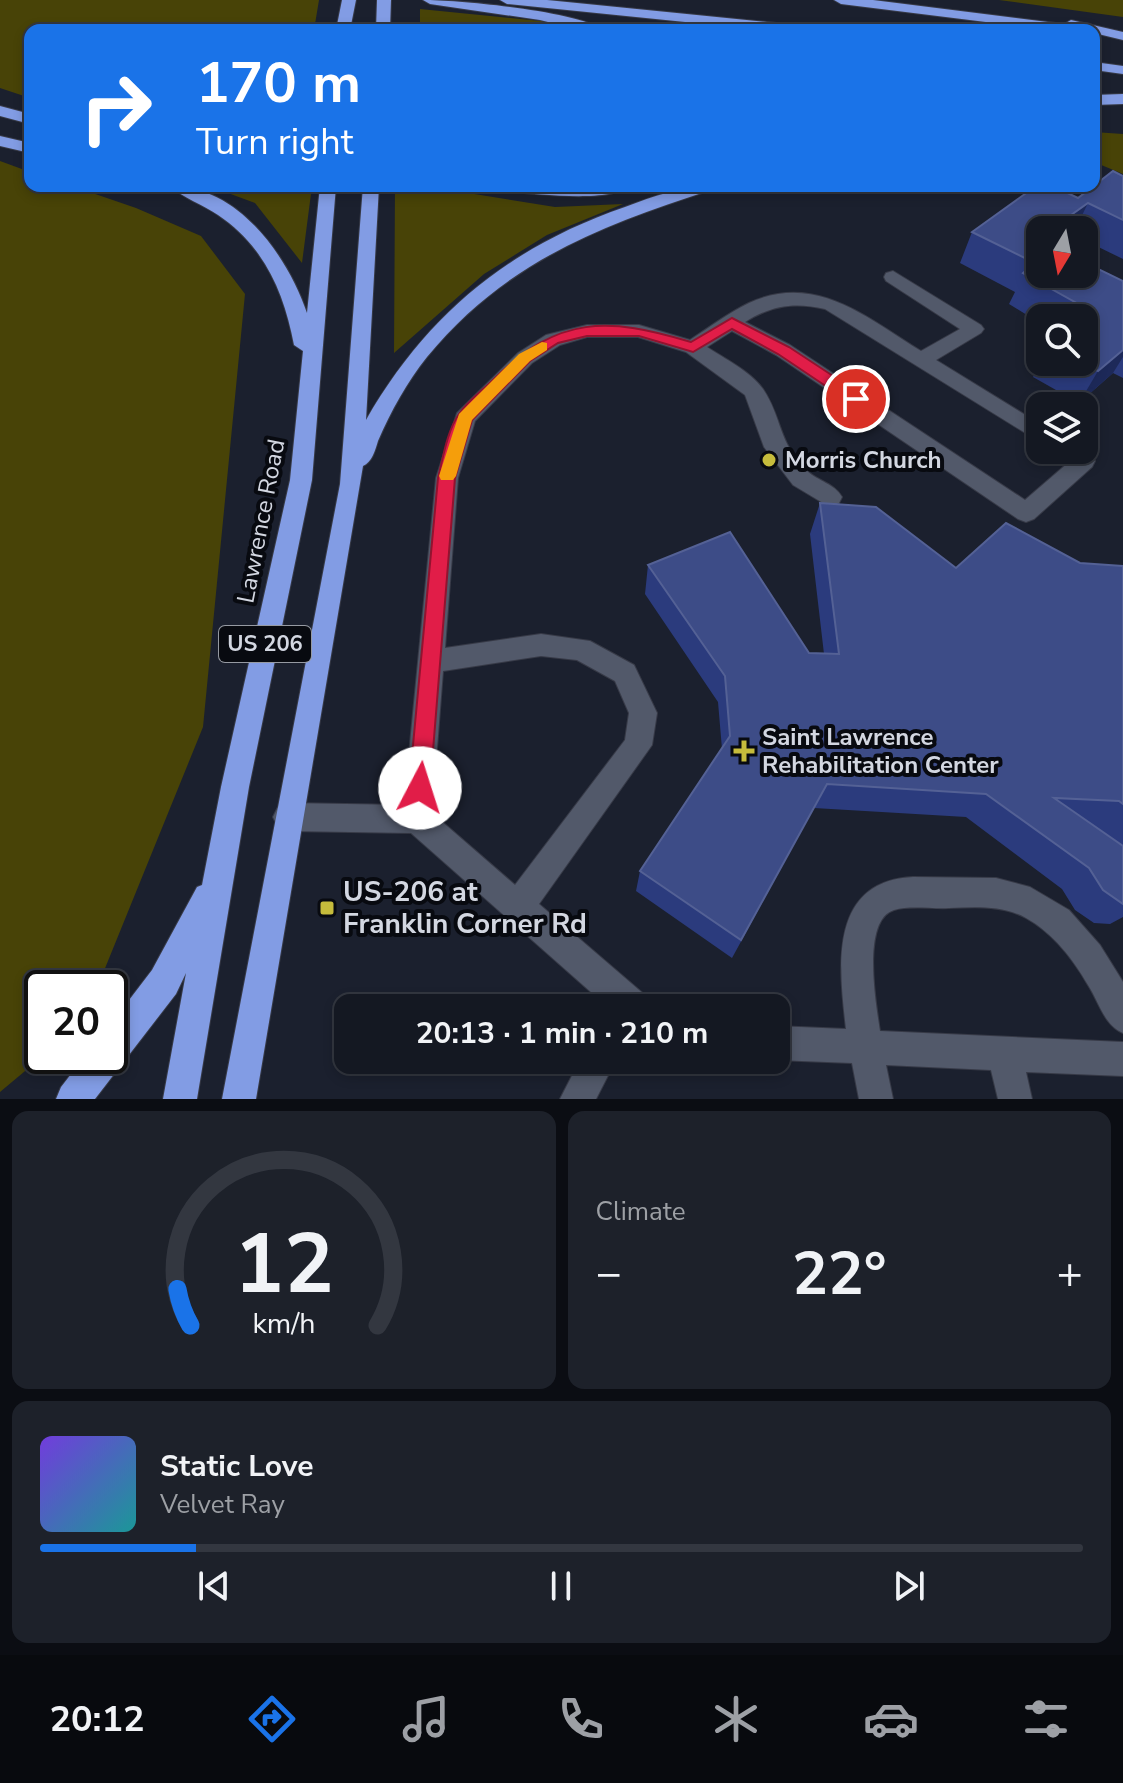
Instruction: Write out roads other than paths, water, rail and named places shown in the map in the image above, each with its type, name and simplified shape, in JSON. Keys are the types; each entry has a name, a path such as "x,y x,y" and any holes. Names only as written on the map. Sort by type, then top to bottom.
{"highway":[{"path":"344,24 349,0"},
{"path":"383,24 384,0"},
{"path":"430,0 540,16 572,24"},
{"path":"507,0 746,24"},
{"path":"841,0 1035,24"},
{"path":"957,0 1068,24"},
{"path":"1100,31 1123,36"},
{"path":"1100,32 1123,36"},
{"path":"1100,67 1123,70"},
{"path":"1100,100 1123,99"},
{"path":"0,111 24,117"},
{"path":"0,141 24,147"},
{"path":"190,192 223,209 249,230 271,255 288,283 300,314 305,349 301,480"},
{"name":"Lawrence Road","path":"180,1099 235,787 301,480 327,192"},
{"name":"US 206","path":"239,1099 351,484 371,192"},
{"path":"351,484 367,438 392,390 423,348 457,311 521,262 576,232 688,192"},
{"path":"128,1028 164,982 219,878"},
{"path":"73,1099 92,1074"}],"lane":[{"path":"893,277 974,329 921,360"},
{"path":"693,347 764,302 805,297 831,304 1026,425"},
{"path":"732,323 783,350 1026,513 1081,464"},
{"path":"417,819 447,478 465,418 525,358 553,340 587,331 639,331 693,347 738,377 754,392 775,447 801,479 831,497"},
{"path":"430,662 541,645 581,649 625,673 643,713 638,745 517,908"},
{"path":"288,817 417,819 615,994"},
{"path":"876,1099 859,984 860,930 869,908 896,892 997,893 1036,904 1081,946 1102,973 1123,1016"},
{"path":"790,1043 1123,1059"},
{"path":"1004,1052 1015,1099"},
{"path":"577,1099 591,1074"}],"place":[{"name":"Morris Church","path":"769,460"},
{"name":"Saint Lawrence Rehabilitation Center","path":"744,751"},
{"name":"US-206 at Franklin Corner Rd","path":"327,908"}]}
